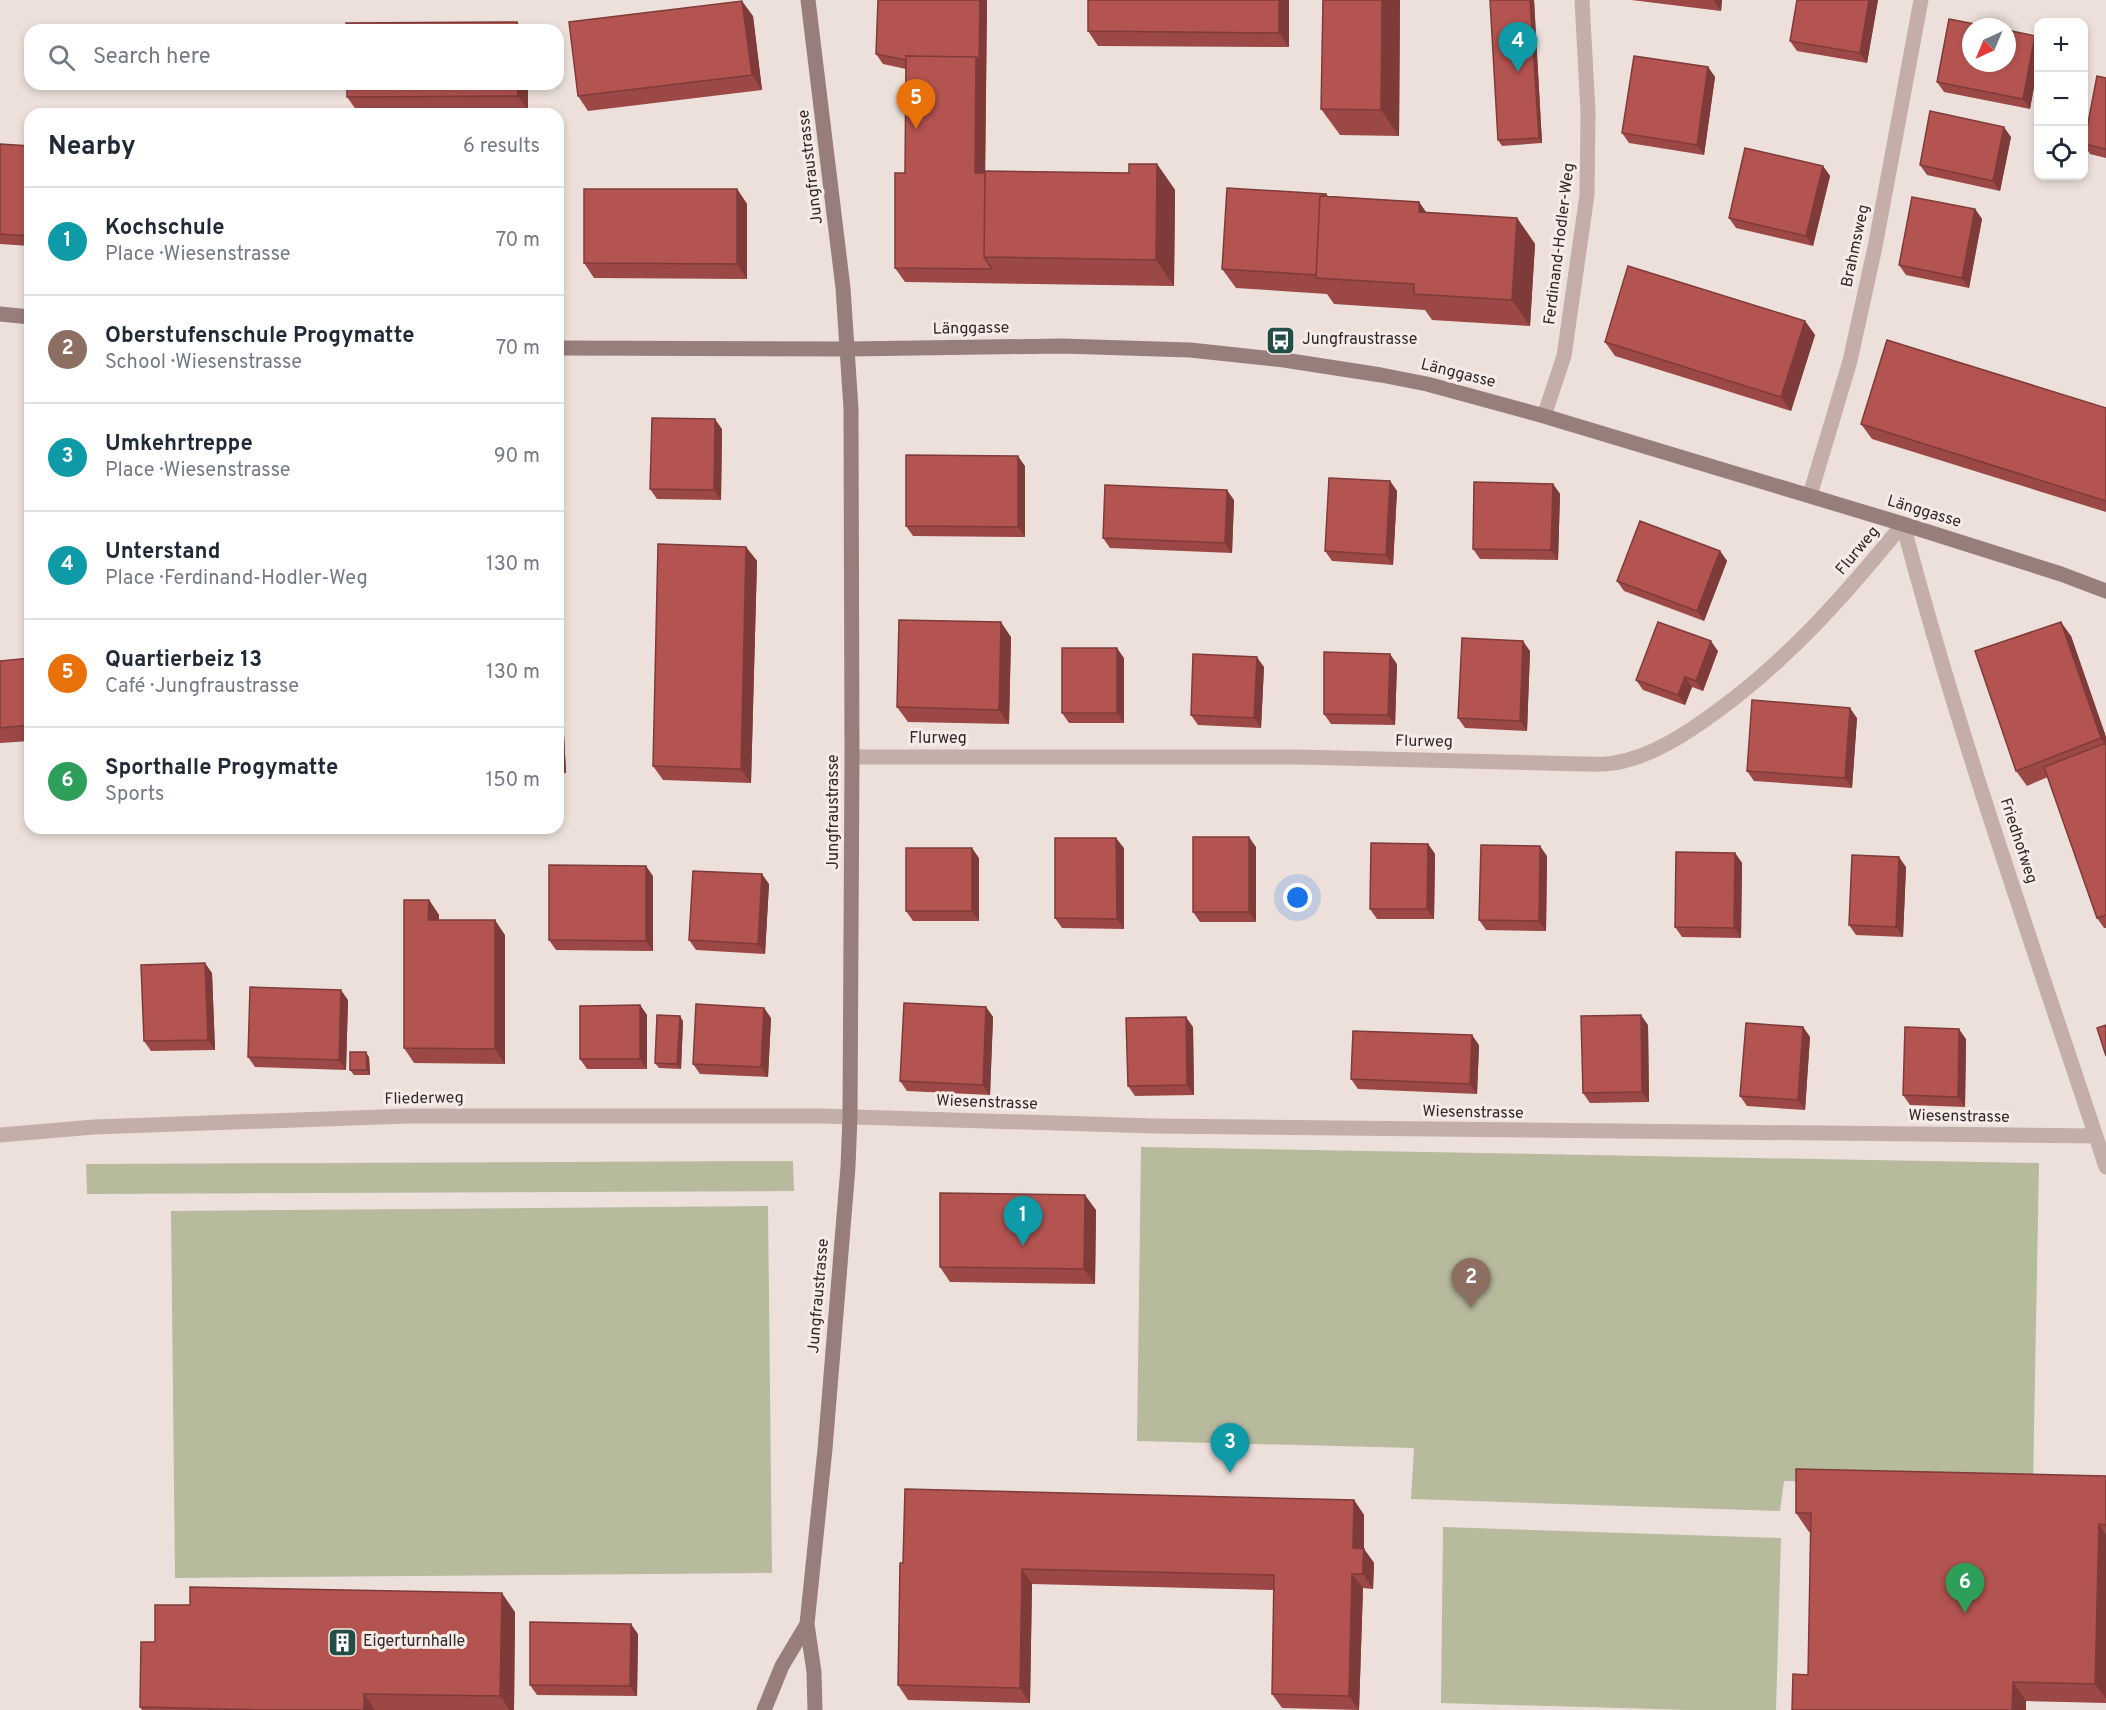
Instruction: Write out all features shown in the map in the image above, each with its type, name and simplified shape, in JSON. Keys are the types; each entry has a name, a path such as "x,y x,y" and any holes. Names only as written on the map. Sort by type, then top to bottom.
{"street":[{"name":"Jungfraustrasse","path":"808,0 843,288 851,409 850,1116 848,1167 825,1449 807,1624 814,1672 814,1710"},
{"name":"Ferdinand-Hodler-Weg","path":"1544,416 1564,356 1587,195 1588,112 1582,0"},
{"name":"Brahmsweg","path":"1810,495 1850,361 1875,247 1921,0"},
{"path":"0,314 24,316"},
{"name":"Länggasse","path":"564,348 848,349 1062,346 1190,350 1284,360 1427,384 1544,416 1810,495 2061,574 2106,591"},
{"name":"Flurweg","path":"852,757 1298,758 1614,763 1653,751 1694,729 1736,697 1785,655 1836,605 1903,524"},
{"name":"Friedhofweg","path":"1903,524 1953,700 2106,1167"},
{"name":"Fliederweg","path":"0,1135 94,1127 409,1116 850,1116"},
{"name":"Wiesenstrasse","path":"850,1116 1155,1126 2096,1136"},
{"name":"Jungfraustrasse","path":"764,1710 782,1666 807,1624"}],"green space":[{"path":"1141,1147 2039,1163 2033,1485 1784,1481 1780,1511 1411,1499 1414,1448 1137,1441"},
{"path":"793,1161 794,1191 87,1194 86,1164"},
{"path":"768,1206 772,1573 175,1578 171,1211"},
{"path":"1443,1527 1781,1538 1776,1710 1441,1703"}],"building":[{"path":"878,0 980,0 979,61 976,57 906,56 906,60 876,54"},
{"path":"1088,0 1279,0 1279,33 1088,31"},
{"path":"1323,0 1382,0 1381,110 1321,109"},
{"path":"1490,0 1530,0 1539,138 1498,140"},
{"path":"1797,0 1869,0 1860,53 1790,41"},
{"path":"742,1 752,75 578,96 569,22"},
{"path":"1949,19 1962,22 1962,72 2016,72 2016,32 2034,36 2023,99 1937,82"},
{"path":"517,22 517,24 346,24"},
{"path":"906,56 976,57 975,173 985,173 984,257 992,269 895,268 895,173 905,173"},
{"path":"1634,56 1708,67 1697,145 1622,133"},
{"path":"2097,76 2106,78 2106,149 2088,145 2088,123"},
{"path":"347,90 518,90 518,96 347,97"},
{"path":"1930,111 2004,127 1993,181 1920,165"},
{"path":"0,144 24,146 24,236 0,234"},
{"path":"1745,148 1823,166 1806,236 1729,218"},
{"path":"1129,164 1157,164 1156,260 984,257 985,171 1129,173"},
{"path":"1227,188 1326,194 1326,196 1320,196 1316,275 1222,269"},
{"path":"584,189 737,189 737,264 584,263"},
{"path":"1320,196 1419,202 1419,212 1517,218 1512,300 1414,294 1414,284 1316,278"},
{"path":"1912,197 1975,209 1962,278 1899,265"},
{"path":"1628,266 1805,321 1781,397 1605,342"},
{"path":"1887,340 2106,408 2106,501 1861,424"},
{"path":"652,418 715,419 714,490 650,489"},
{"path":"906,455 1018,456 1018,527 906,526"},
{"path":"1329,478 1390,481 1386,555 1325,551"},
{"path":"1474,482 1553,484 1551,550 1473,549"},
{"path":"1105,485 1227,490 1225,543 1103,538"},
{"path":"1640,521 1720,551 1697,611 1617,581"},
{"path":"658,544 746,547 741,769 653,766"},
{"path":"899,620 1001,622 999,710 897,707"},
{"path":"1658,622 1711,641 1696,681 1685,677 1678,695 1636,680"},
{"path":"2061,622 2101,738 2016,771 1975,651"},
{"path":"1462,638 1523,641 1520,721 1458,718"},
{"path":"1062,648 1117,648 1117,713 1062,713"},
{"path":"1324,652 1390,654 1388,715 1324,714"},
{"path":"1193,654 1257,657 1254,718 1191,715"},
{"path":"24,659 24,726 0,728 0,661"},
{"path":"1752,700 1850,708 1845,778 1747,771"},
{"path":"2106,743 2106,915 2097,918 2044,767"},
{"path":"1193,837 1249,837 1249,912 1193,912"},
{"path":"1055,838 1116,838 1117,919 1055,918"},
{"path":"1371,843 1428,844 1427,909 1370,909"},
{"path":"1481,845 1540,846 1539,921 1479,920"},
{"path":"906,848 972,848 972,911 906,911"},
{"path":"1676,852 1735,853 1734,928 1675,927"},
{"path":"1852,855 1899,857 1896,927 1849,925"},
{"path":"549,865 646,866 646,941 549,940"},
{"path":"693,871 762,874 758,944 689,940"},
{"path":"404,900 429,900 428,920 495,920 495,1049 404,1048"},
{"path":"205,963 208,1040 144,1041 141,965"},
{"path":"250,987 341,990 339,1060 248,1057"},
{"path":"904,1003 986,1007 983,1085 900,1081"},
{"path":"696,1004 764,1008 761,1067 693,1064"},
{"path":"640,1005 640,1059 580,1059 580,1006"},
{"path":"657,1015 680,1016 677,1064 655,1063"},
{"path":"1641,1015 1642,1092 1583,1093 1581,1016"},
{"path":"1186,1017 1187,1085 1128,1086 1126,1018"},
{"path":"1746,1023 1803,1027 1798,1100 1740,1096"},
{"path":"2106,1025 2106,1056 2097,1028"},
{"path":"1905,1027 1959,1029 1958,1097 1903,1095"},
{"path":"1353,1031 1472,1035 1470,1084 1351,1079"},
{"path":"350,1052 366,1052 367,1070 350,1070"},
{"path":"940,1193 1085,1195 1084,1269 940,1267"},
{"path":"1796,1469 2106,1476 2106,1525 2099,1524 2095,1684 2013,1682 2012,1710 1792,1710 1793,1674 1808,1675 1811,1513 1796,1513"},
{"path":"905,1489 1354,1500 1353,1548 1364,1549 1363,1574 1352,1574 1349,1696 1272,1694 1274,1575 1022,1569 1020,1688 898,1685 900,1563 903,1563"},
{"name":"Eigerturnhalle","path":"190,1587 502,1593 500,1696 364,1694 364,1710 140,1707 141,1642 155,1642 155,1605 190,1605"},
{"path":"530,1622 631,1624 630,1686 530,1685"}],"place":[{"name":"Unterstand","path":"1518,72"},
{"name":"Quartierbeiz 13","path":"916,129"},
{"name":"Jungfraustrasse","path":"1281,340"},
{"name":"Kochschule","path":"1023,1246"},
{"name":"Oberstufenschule Progymatte","path":"1471,1308"},
{"name":"Umkehrtreppe","path":"1230,1473"},
{"name":"Sporthalle Progymatte","path":"1965,1613"},
{"name":"Eigerturnhalle","path":"342,1642"}]}
